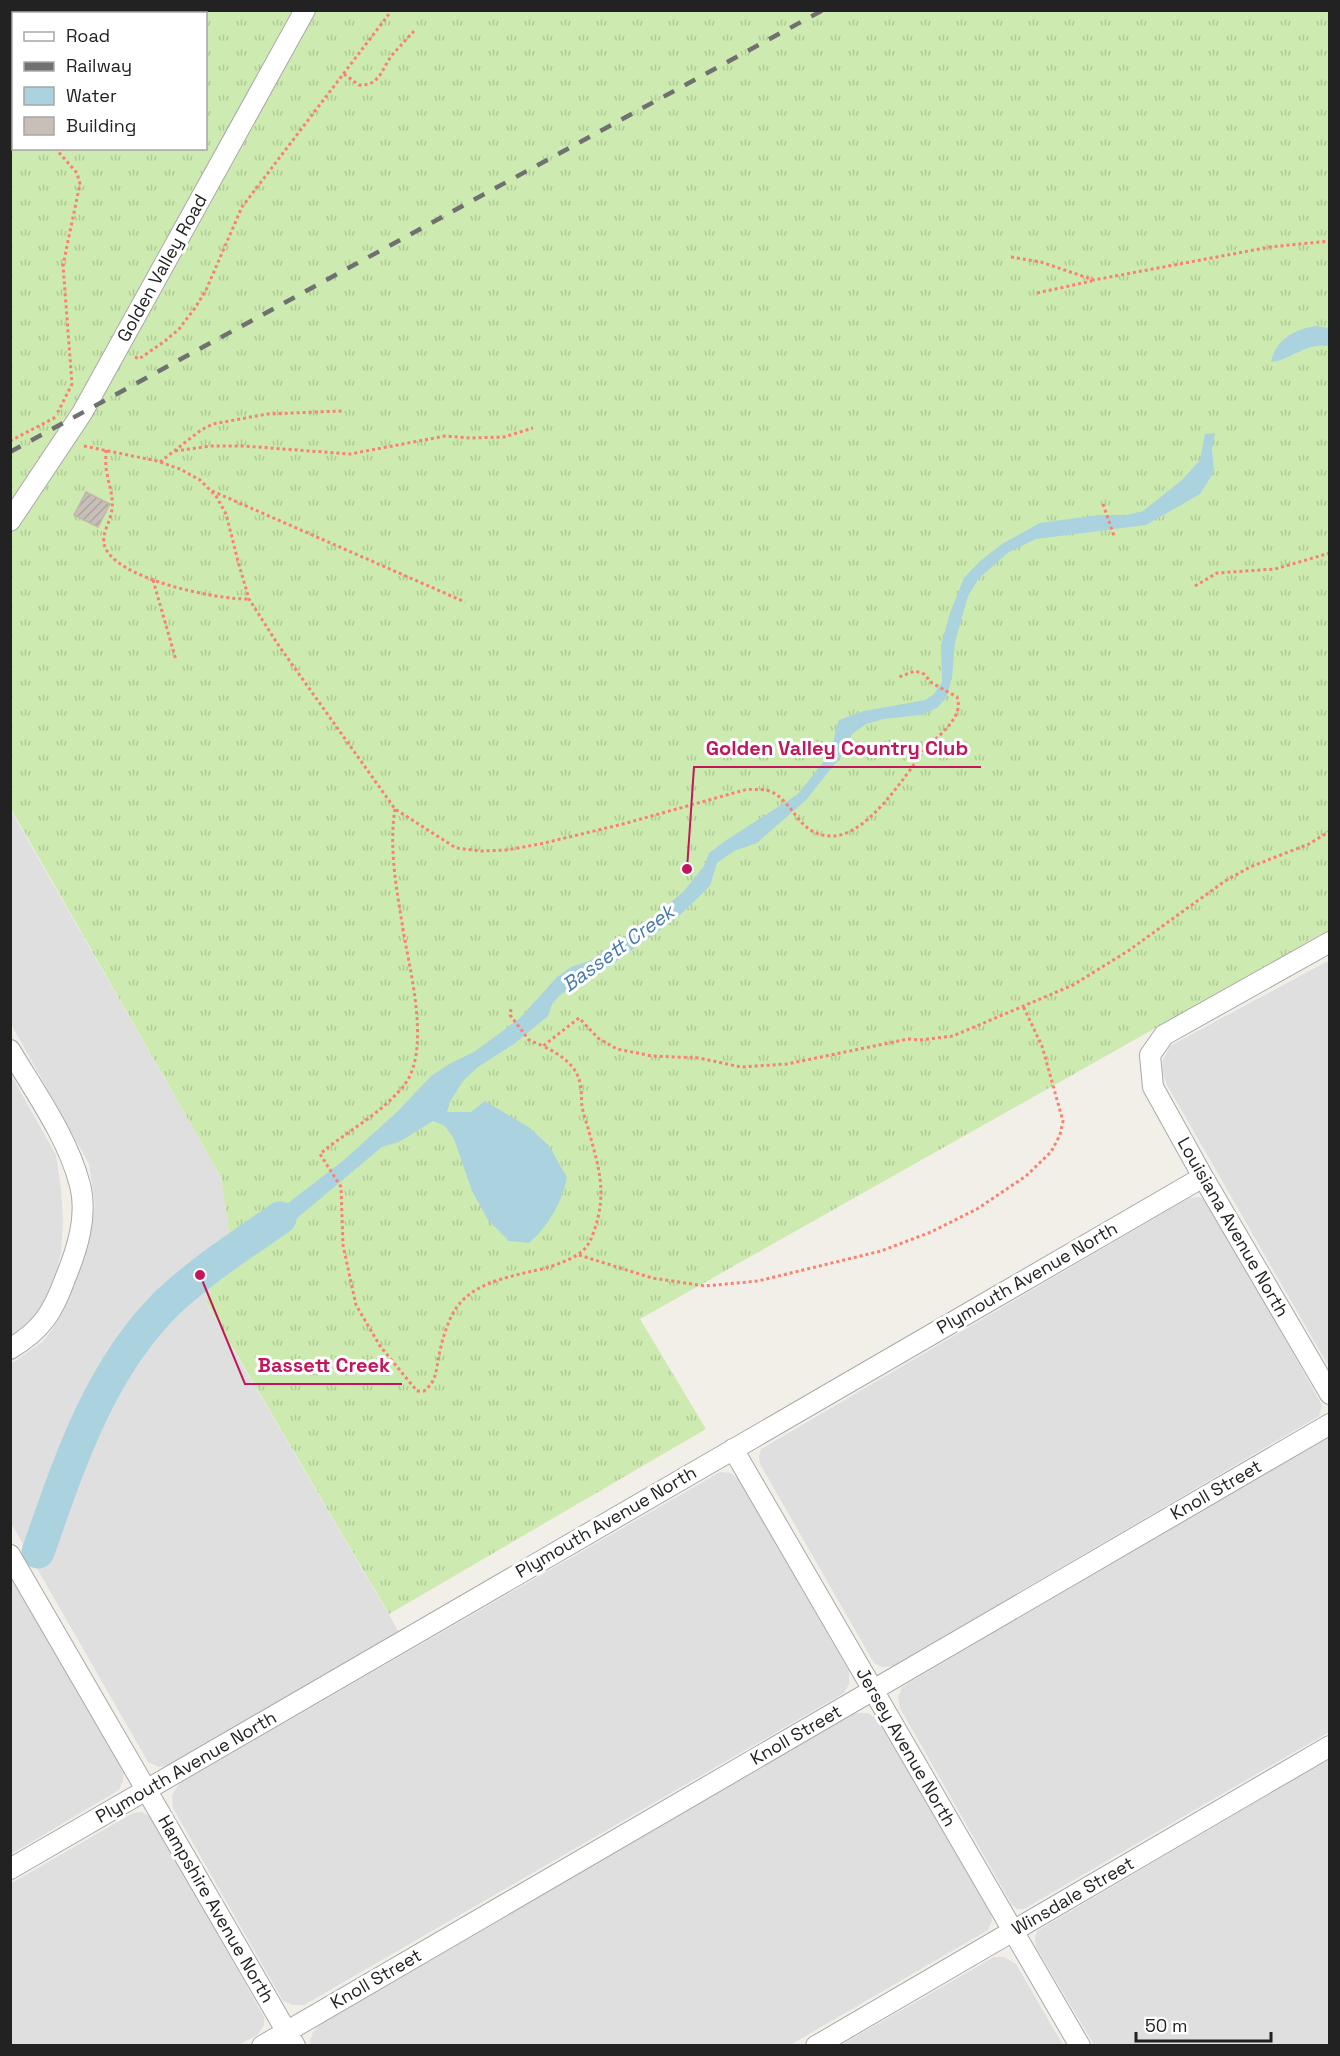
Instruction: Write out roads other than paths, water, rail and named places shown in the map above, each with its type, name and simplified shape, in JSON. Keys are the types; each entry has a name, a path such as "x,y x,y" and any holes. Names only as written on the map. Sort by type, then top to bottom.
{"street":[{"name":"Golden Valley Road","path":"14,509 82,413 305,10"},
{"name":"Louisiana Avenue North","path":"1329,942 1164,1035 1150,1055 1153,1087 1329,1394"},
{"path":"10,1050 62,1139 80,1186 82,1219 75,1253 48,1318 26,1340 10,1349"},
{"name":"Plymouth Avenue North","path":"10,1869 1203,1177"},
{"name":"Knoll Street","path":"262,2046 291,2038 873,1690 1329,1424"},
{"name":"Jersey Avenue North","path":"733,1449 1080,2046"},
{"name":"Hampshire Avenue North","path":"10,1555 291,2038"},
{"name":"Winsdale Street","path":"816,2046 1329,1746"}],"water":[{"path":"1316,326 1329,328 1329,346 1313,347 1271,362 1277,347 1288,336"},
{"path":"1215,433 1212,449 1214,472 1200,494 1146,525 1036,539 1009,552 979,578 968,596 955,642 952,678 946,698 937,708 921,715 884,719 866,724 852,734 842,755 806,800 757,843 734,851 717,863 710,886 678,917 611,965 560,995 552,1004 548,1016 514,1044 478,1067 463,1081 450,1102 447,1112 471,1112 485,1101 530,1128 549,1146 567,1177 554,1213 529,1243 509,1241 488,1220 472,1191 454,1139 445,1126 433,1121 399,1142 382,1147 296,1219 246,1250 238,1231 279,1210 344,1160 397,1112 431,1076 474,1052 520,1018 557,977 571,967 589,961 657,914 684,891 704,866 709,853 798,794 832,751 839,720 864,711 925,700 934,694 942,682 941,645 950,613 964,578 979,562 1002,544 1040,523 1099,515 1127,515 1143,511 1182,480 1200,460 1205,434"}],"waterway":[{"name":"Bassett Creek","path":"38,1552 75,1452 104,1388 143,1329 180,1291 280,1218"}],"railway":[{"path":"10,452 823,10"}],"place":[{"name":"Golden Valley Country Club","path":"687,869"},
{"name":"Bassett Creek","path":"200,1275"}]}
